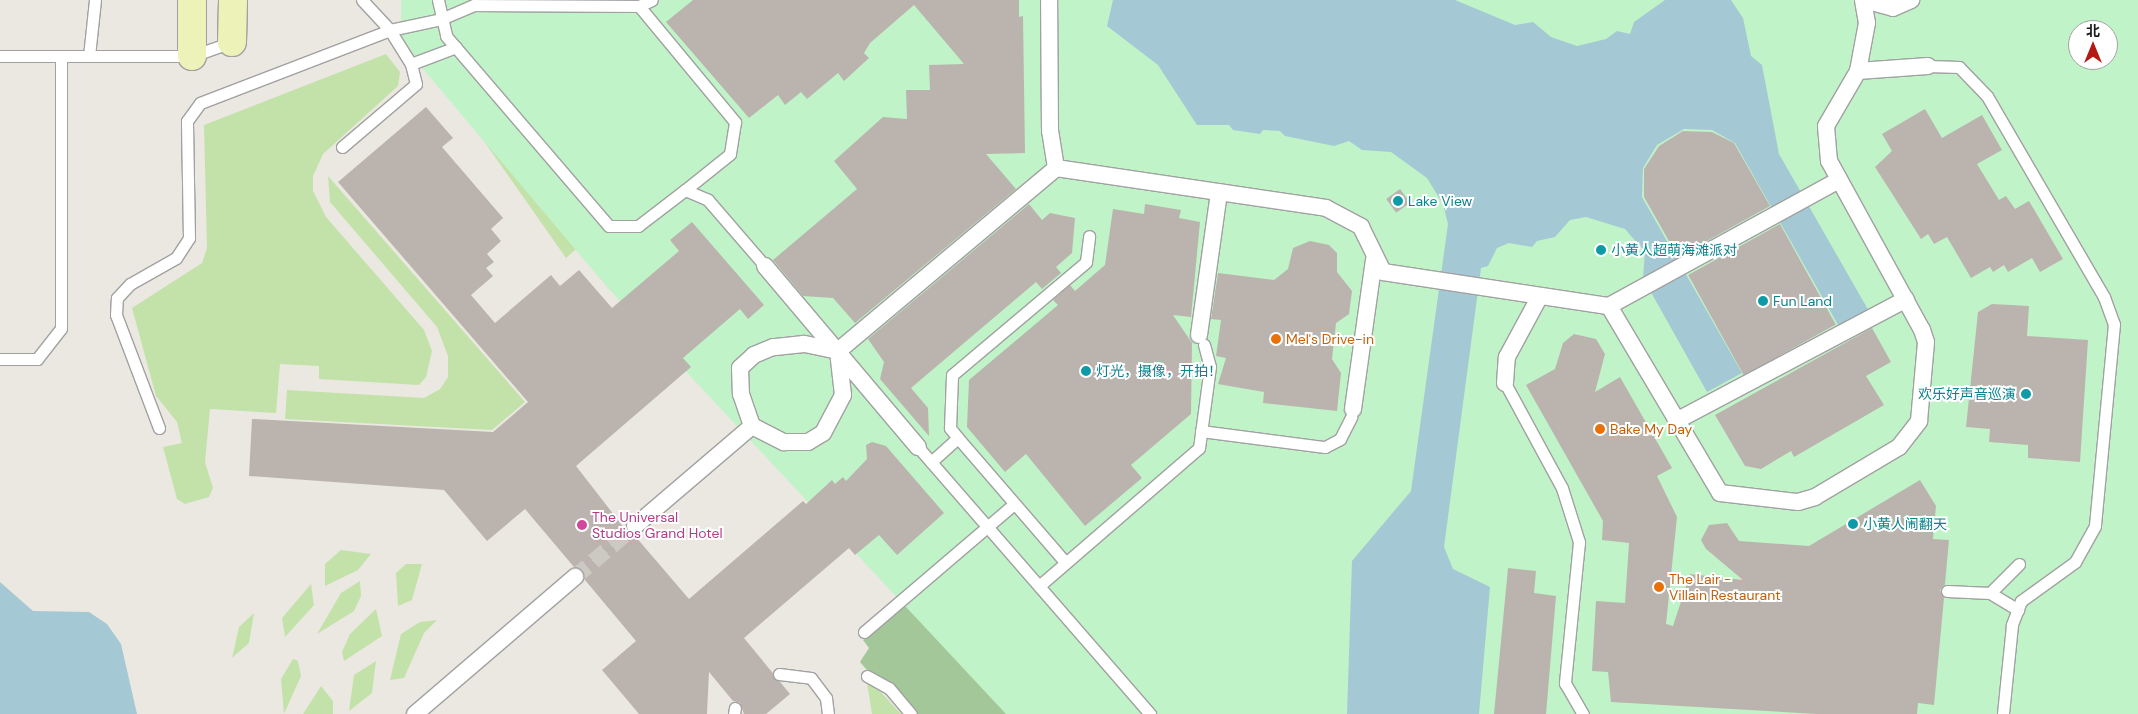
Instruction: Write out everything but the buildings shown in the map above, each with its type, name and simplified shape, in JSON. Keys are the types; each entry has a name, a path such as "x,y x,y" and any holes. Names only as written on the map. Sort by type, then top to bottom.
{"main road":[{"path":"192,0 192,56"},
{"path":"232,0 232,42"}],"street":[{"path":"1049,0 1050,131 1056,168"},
{"path":"1609,306 1720,493 1798,502 1815,497 1900,447 1918,421 1926,342 1906,299 1829,161 1826,126 1858,71 1867,23 1864,0 1893,8 1911,0"},
{"path":"1858,71 1928,66"},
{"path":"838,351 1056,168 1326,208 1346,216 1361,227 1374,260 1383,272 1429,281 1609,306 1684,268 1839,180"},
{"path":"1201,340 1218,192"},
{"path":"1352,413 1374,260"},
{"path":"765,266 918,447"},
{"path":"1505,383 1507,357 1540,296"},
{"path":"1676,421 1906,299"},
{"path":"804,344 838,351 842,395 824,433 808,442 784,442 752,426 741,394 740,368 754,355 773,347 804,344"},
{"path":"635,526 752,426"},
{"path":"415,714 575,577"}],"lane":[{"path":"89,56 95,0"},
{"path":"342,147 416,84 411,64 390,30 362,0"},
{"path":"438,0 441,19 456,47 609,226 638,226 730,154 735,122 639,6"},
{"path":"158,428 116,315 117,298 130,284 176,258 190,238 188,121 200,103 390,30 441,19 474,6 639,6 652,0"},
{"path":"0,56 192,56 232,42"},
{"path":"411,64 456,47"},
{"path":"0,359 37,359 61,328 61,56"},
{"path":"1928,66 1959,67 1987,96 2104,297 2114,324 2095,526 2075,562 2038,586 2018,610 2007,656 2002,714"},
{"path":"685,190 708,200 765,266"},
{"path":"1065,562 950,428 952,375 1086,262 1088,236"},
{"path":"1038,586 1199,448 1210,367 1201,340"},
{"path":"1505,383 1562,488 1579,542 1565,683 1584,714"},
{"path":"1201,431 1325,446 1340,439 1352,413"},
{"path":"931,462 958,438"},
{"path":"918,447 1150,714"},
{"path":"864,632 1014,504"},
{"path":"1990,594 2019,564"},
{"path":"1947,592 1990,594 2018,610"},
{"path":"778,674 811,678 826,698 828,714"},
{"path":"867,676 889,688 911,714"}],"green space":[{"path":"401,0 2138,0 2138,714 1006,714 608,288 401,43"},
{"path":"386,54 400,72 398,86 323,154 313,176 313,191 326,217 424,330 432,351 426,377 419,385 319,379 319,366 280,364 276,413 210,409 205,462 213,488 209,497 185,504 177,499 163,447 182,443 177,422 156,396 132,308 202,263 207,248 204,125"},
{"path":"472,124 584,242 566,258"},
{"path":"328,176 525,402 492,430 285,419 287,390 424,398 440,389 448,377 448,356 437,327 330,202"},
{"path":"341,550 371,554 358,570 325,586 325,564"},
{"path":"406,564 422,564 412,600 398,606 396,573"},
{"path":"943,571 1092,714 917,714 896,689 866,669 860,662 869,648 863,640"},
{"path":"360,581 361,596 354,611 317,634 341,593"},
{"path":"311,584 314,605 285,637 282,618"},
{"path":"376,609 382,636 344,661 342,652 350,634"},
{"path":"254,613 249,643 232,658 239,627"},
{"path":"437,620 424,633 404,678 390,680 401,634 420,622"},
{"path":"293,659 298,661 301,676 284,714 281,679"},
{"path":"376,661 372,693 349,711 354,675"},
{"path":"867,683 877,688 901,714 872,714"},
{"path":"321,686 333,701 333,714 303,714"}],"water":[{"path":"1113,0 1455,0 1515,25 1533,22 1551,37 1577,46 1606,39 1617,31 1630,34 1634,22 1665,0 1731,0 1743,18 1751,56 1762,65 1779,154 1870,313 1841,330 1735,143 1712,130 1684,129 1657,145 1643,168 1642,197 1742,373 1707,392 1643,278 1645,252 1625,229 1586,217 1570,220 1555,237 1537,241 1532,247 1509,243 1497,248 1488,266 1481,268 1444,547 1453,569 1490,587 1479,714 1347,714 1352,561 1411,491 1448,224 1443,204 1427,178 1391,152 1362,150 1349,141 1334,146 1285,136 1280,131 1263,130 1260,134 1233,130 1229,125 1197,125 1158,65 1107,26"},
{"path":"0,582 33,611 89,612 107,624 121,644 137,714 0,714"}],"tunnel":[{"path":"575,577 635,526"}],"place":[{"name":"Lake View","path":"1398,201"},
{"name":"小黄人超萌海滩派对","path":"1601,250"},
{"name":"Fun Land","path":"1763,301"},
{"name":"Mel's Drive-in","path":"1276,339"},
{"name":"灯光，摄像，开拍！","path":"1086,371"},
{"name":"欢乐好声音巡演","path":"2026,394"},
{"name":"Bake My Day","path":"1600,429"},
{"name":"小黄人闹翻天","path":"1853,524"},
{"name":"The Universal Studios Grand Hotel","path":"582,525"},
{"name":"The Lair - Villain Restaurant","path":"1659,587"}]}
